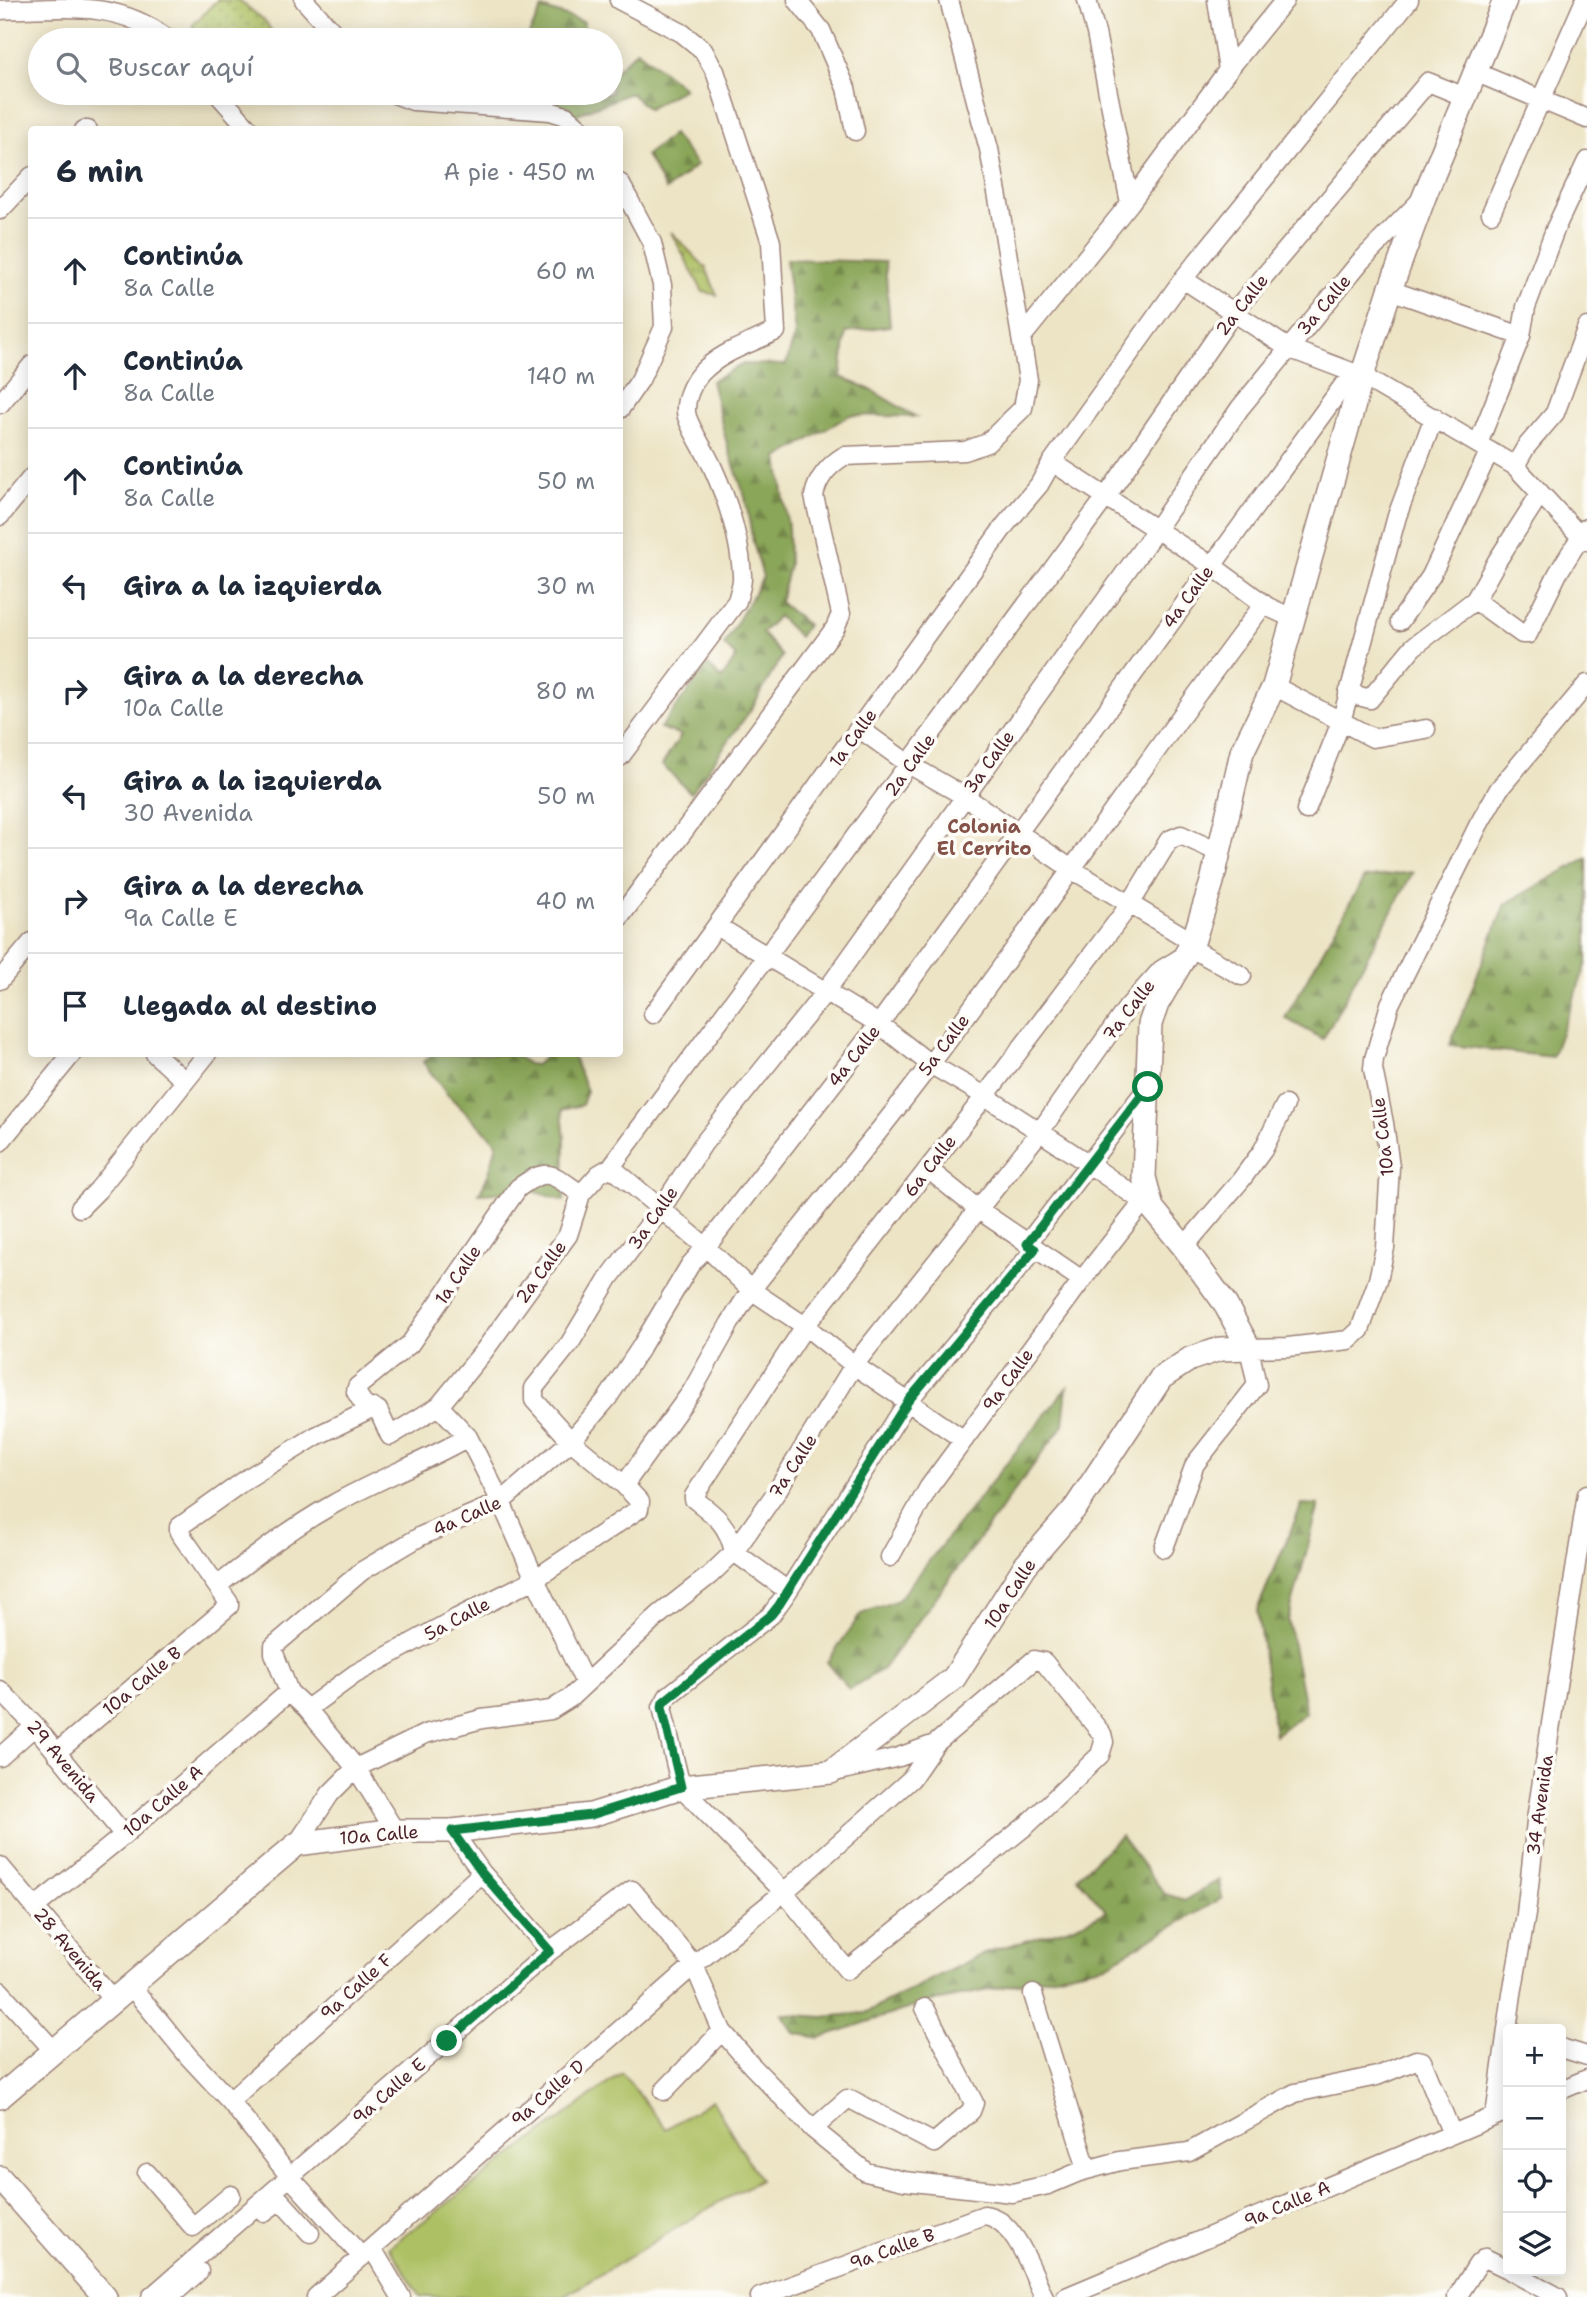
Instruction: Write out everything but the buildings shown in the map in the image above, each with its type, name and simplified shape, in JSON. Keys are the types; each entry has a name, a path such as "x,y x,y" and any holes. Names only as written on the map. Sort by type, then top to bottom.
{"street":[{"path":"304,0 329,28"},
{"path":"619,0 682,33 703,50 715,71 771,242 776,331 729,351 701,373 687,397 687,416 713,467 727,507 743,577 737,601 623,753"},
{"path":"797,0 821,30 846,88 855,131"},
{"path":"623,913 835,628 841,614 814,496 830,464 844,456 965,450 987,443 1023,408 1028,380 989,149 949,0"},
{"path":"1087,0 1130,203"},
{"path":"1217,0 1228,70"},
{"path":"1022,337 1130,203 1228,70 1285,0"},
{"name":"1a Calle","path":"653,1014 1006,524 1040,485 1052,462 1183,279 1409,0"},
{"path":"1144,1209 1150,1024 1157,1004 1191,948 1212,882 1242,752 1274,686 1362,376 1390,290 1424,197 1505,0"},
{"path":"1491,214 1585,0"},
{"path":"0,10 61,3 121,6 136,12 155,28"},
{"path":"1475,72 1587,119"},
{"name":"2a Calle","path":"373,1410 389,1435 393,1435 439,1406 484,1351 568,1235 581,1194 599,1174 611,1167 910,765 1106,497 1233,313 1427,82 1465,97"},
{"path":"228,105 246,126"},
{"path":"468,105 550,111 566,116 578,126"},
{"path":"1400,621 1431,576 1484,448 1521,336 1526,307 1552,236 1587,161"},
{"path":"0,210 28,180"},
{"path":"623,189 652,243 662,285 664,327 640,380 623,405"},
{"name":"3a Calle","path":"624,1485 571,1441 534,1400 534,1388 570,1343 610,1278 661,1209 703,1144 826,991 1240,408 1360,262 1424,197"},
{"path":"1183,279 1288,348 1362,376 1515,466 1540,494 1585,535 1559,573 1528,634 1522,634 1475,600"},
{"path":"1390,290 1521,336"},
{"path":"1515,466 1555,413 1587,327"},
{"path":"0,404 28,370"},
{"name":"4a Calle","path":"289,1692 274,1653 274,1646 362,1571 421,1536 501,1502 571,1441 607,1399 690,1265 879,1024 1342,387 1362,376"},
{"path":"1306,810 1341,723 1397,516 1434,417"},
{"path":"1052,462 1211,565 1264,604 1292,618"},
{"path":"0,516 28,482"},
{"path":"1348,692 1370,699 1413,647 1475,600 1540,494"},
{"name":"5a Calle","path":"307,1709 355,1674 535,1579 639,1509 640,1502 624,1485 692,1391 751,1290 930,1065 1073,870 1198,690 1264,604"},
{"name":"10a Calle","path":"297,1844 395,1831 452,1831 591,1815 681,1787 831,1772 954,1678 1025,1566 1076,1507 1161,1378 1190,1359 1220,1349 1288,1347 1349,1340 1360,1330 1378,1280 1385,1248 1390,1167 1373,1069 1390,1004 1499,789 1587,684"},
{"path":"1274,686 1373,738 1426,729"},
{"path":"860,729 910,765 964,796 1191,948 1242,976"},
{"name":"6a Calle","path":"734,1552 730,1535 720,1520 694,1499 805,1326 1129,906 1169,840 1181,835 1218,852"},
{"path":"717,926 879,1024 930,1065 985,1096 1089,1164 1144,1209 1184,1247 1224,1302 1249,1348 1257,1385 1195,1464 1164,1548"},
{"path":"0,980 28,947"},
{"name":"7a Calle","path":"297,1844 330,1794 356,1768 425,1734 482,1718 551,1710 734,1552 775,1494 854,1365 1040,1133 1127,1008 1161,970 1191,948"},
{"path":"0,1142 70,1057"},
{"path":"158,1057 185,1082"},
{"path":"80,1208 98,1190 205,1057"},
{"path":"831,1772 899,1757 935,1744 1034,1660 1039,1660 1102,1734 1104,1742 1100,1755 1028,1824 850,1969 845,1968 784,1892 681,1787 662,1707 668,1696 771,1615 908,1401 1031,1246 1148,1087"},
{"path":"1184,1247 1263,1150 1285,1105"},
{"path":"611,1167 706,1247 751,1290 964,1440"},
{"path":"928,1169 979,1210 1082,1280"},
{"name":"1a Calle","path":"373,1410 356,1392 357,1387 410,1344 518,1188 535,1175 550,1173 581,1194"},
{"name":"9a Calle","path":"890,1557 929,1487 1082,1280 1144,1209"},
{"path":"439,1406 468,1437 501,1502 584,1683"},
{"path":"373,1410 316,1436 248,1478 179,1527 179,1532 217,1586 274,1542 332,1505 381,1479 431,1458 468,1437"},
{"name":"34 Avenida","path":"1509,2024 1543,1772 1587,1494"},
{"path":"734,1552 784,1598"},
{"name":"10a Calle B","path":"56,1753 227,1609 229,1603 217,1586"},
{"name":"29 Avenida","path":"0,1690 35,1726 124,1835"},
{"path":"289,1692 307,1709 356,1768 395,1831"},
{"name":"10a Calle A","path":"35,1907 124,1835 289,1692"},
{"path":"0,1757 35,1726"},
{"name":"9a Calle D","path":"316,2297 694,1965 784,1892 911,1779 935,1744"},
{"path":"452,1831 482,1873 550,1951"},
{"path":"0,2097 297,1844"},
{"name":"28 Avenida","path":"0,1866 113,2000"},
{"name":"9a Calle F","path":"230,2101 482,1873"},
{"name":"9a Calle E","path":"151,2297 204,2246 290,2176 550,1951 630,1890 634,1891 694,1965"},
{"path":"694,1965 722,2031 813,2129 866,2172 904,2181 1013,2193 1048,2185 1087,2169 1120,2161 1189,2152 1295,2093 1377,2076 1416,2060 1422,2061 1452,2134"},
{"name":"28 Avenida","path":"131,1986 188,2057 230,2101 290,2176 367,2252 401,2297"},
{"path":"0,1991 54,2051"},
{"path":"1033,1994 1087,2169"},
{"path":"813,2129 847,2099 934,2143 971,2111 974,2103 926,2008"},
{"path":"664,2091 722,2031"},
{"path":"1566,2050 1587,2056"},
{"path":"1566,2088 1587,2079"},
{"name":"34 Avenida","path":"1502,2113 1504,2087"},
{"name":"9a Calle A","path":"1066,2297 1502,2113"},
{"path":"137,2297 204,2246 192,2227 147,2173"},
{"path":"0,2178 105,2297"},
{"path":"192,2227 231,2195"},
{"path":"170,2297 280,2200 310,2233"},
{"name":"9a Calle B","path":"760,2297 984,2215 999,2221 1020,2244 1044,2297"},
{"path":"1458,2297 1478,2264 1485,2259 1503,2267"},
{"path":"1520,2276 1558,2297"}],"green space":[{"path":"217,0 239,0 270,28 194,28 192,26"},
{"path":"542,8 584,22 584,28 532,28"},
{"path":"637,50 684,88 648,109 630,93 623,96 623,63"},
{"path":"519,105 600,105 563,120"},
{"path":"673,134 697,165 666,190 646,155"},
{"path":"671,232 706,268 717,295 703,292"},
{"path":"786,259 885,262 890,326 846,332 841,377 871,390 916,417 850,415 778,458 788,527 789,565 780,602 807,625 799,637 778,616 762,633 782,656 752,708 691,793 662,765 681,735 660,728 691,688 706,663 722,679 736,657 724,645 763,577 745,497 728,448 711,381 743,364 786,365 795,333"},
{"path":"1587,858 1587,963 1552,1057 1450,1045 1505,904"},
{"path":"1413,872 1323,1039 1285,1018 1364,878"},
{"path":"429,1057 518,1057 528,1064 536,1065 544,1057 573,1057 587,1091 582,1105 562,1110 565,1140 564,1201 533,1191 479,1194 489,1173 497,1143 446,1093 423,1062"},
{"path":"1067,1387 1063,1425 883,1669 849,1689 827,1662 861,1614 898,1600"},
{"path":"1302,1504 1319,1505 1288,1620 1306,1712 1275,1735 1257,1610"},
{"path":"1121,1836 1165,1894 1185,1900 1219,1880 1222,1898 1106,1965 922,2004 819,2038 794,2033 782,2014 823,2017 865,2013 984,1953 1069,1928 1107,1912 1077,1877"},
{"path":"622,2073 666,2129 712,2100 760,2180 563,2297 421,2297 389,2247"}],"district":[{"name":"Colonia El Cerrito","path":"984,837"}],"route":[{"path":"447,2041 550,1951 482,1873 452,1831 591,1815 681,1787 663,1702 771,1615 779,1605 908,1401 1035,1249 1027,1244 1148,1087"}]}
